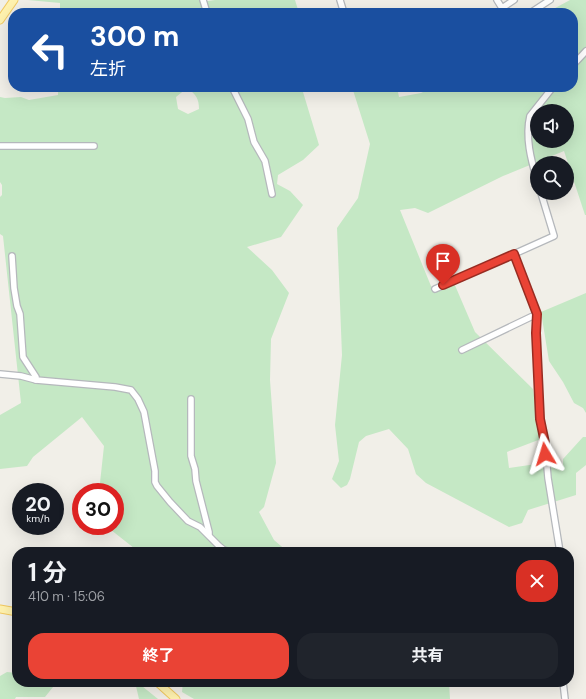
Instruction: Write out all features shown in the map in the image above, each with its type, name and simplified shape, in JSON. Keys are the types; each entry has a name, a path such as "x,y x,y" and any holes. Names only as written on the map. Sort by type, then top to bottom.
{"main road":[{"path":"0,20 8,9"},
{"path":"0,609 12,611"},
{"path":"163,687 176,699"}],"street":[{"path":"507,8 514,0"},
{"path":"538,8 550,0"},
{"path":"578,60 586,51"},
{"path":"234,92 248,119 254,142 265,161 272,194"},
{"path":"530,156 528,122 530,116 549,92"},
{"path":"0,146 94,146"},
{"path":"435,290 554,236 543,200"},
{"path":"514,254 537,314 536,333 540,419 545,443 548,478 559,547"},
{"path":"12,256 14,288 20,314 23,357 36,377 36,380"},
{"path":"462,350 537,314"},
{"path":"0,374 21,376 36,380 114,387 130,390 138,399 144,412 155,471 155,482 157,486 188,521 200,527 209,534 220,547"},
{"path":"191,399 191,456 195,469 196,481 210,532 209,534"},
{"path":"564,687 565,699"}],"green space":[{"path":"28,0 200,0 201,2 215,0 295,0 297,8 60,8 60,3"},
{"path":"570,0 586,0 586,215 574,181 574,156 566,156 564,151 552,156 530,156 530,165 503,176 428,213 415,208 400,210 433,291 454,283 475,332 533,389 541,439 507,452 509,468 550,462 558,468 563,465 563,459 583,437 586,437 586,465 576,473 576,495 528,510 522,523 509,527 426,483 416,474 408,449 389,429 366,436 359,442 350,479 347,485 341,488 332,479 339,461 335,425 342,355 337,228 358,198 370,144 354,92 398,92 399,97 423,92 578,92 578,8 555,8"},
{"path":"58,92 182,92 176,97 178,109 188,114 199,109 196,97 192,92 303,92 319,145 303,160 278,175 277,184 290,191 303,205 281,237 247,247 272,270 289,293 271,339 270,380 276,463 264,507 259,512 274,540 282,547 133,547 117,535 124,535 124,483 100,483 104,446 82,417 33,457 27,466 0,469 0,415 21,403 3,236 0,234 0,197 2,195 2,185 0,182 0,97 21,97 29,100 58,95"},
{"path":"586,293 586,413 583,408 574,403 563,382 549,361 541,312"},
{"path":"7,672 12,672 12,687 53,687 45,697 16,697 15,699 0,699 0,676"},
{"path":"136,687 143,687 158,699 139,699"},
{"path":"182,687 449,687 450,699 194,699 182,692"}],"route":[{"path":"443,285 514,254 537,314 536,333 540,419 545,443 545,454"}]}
